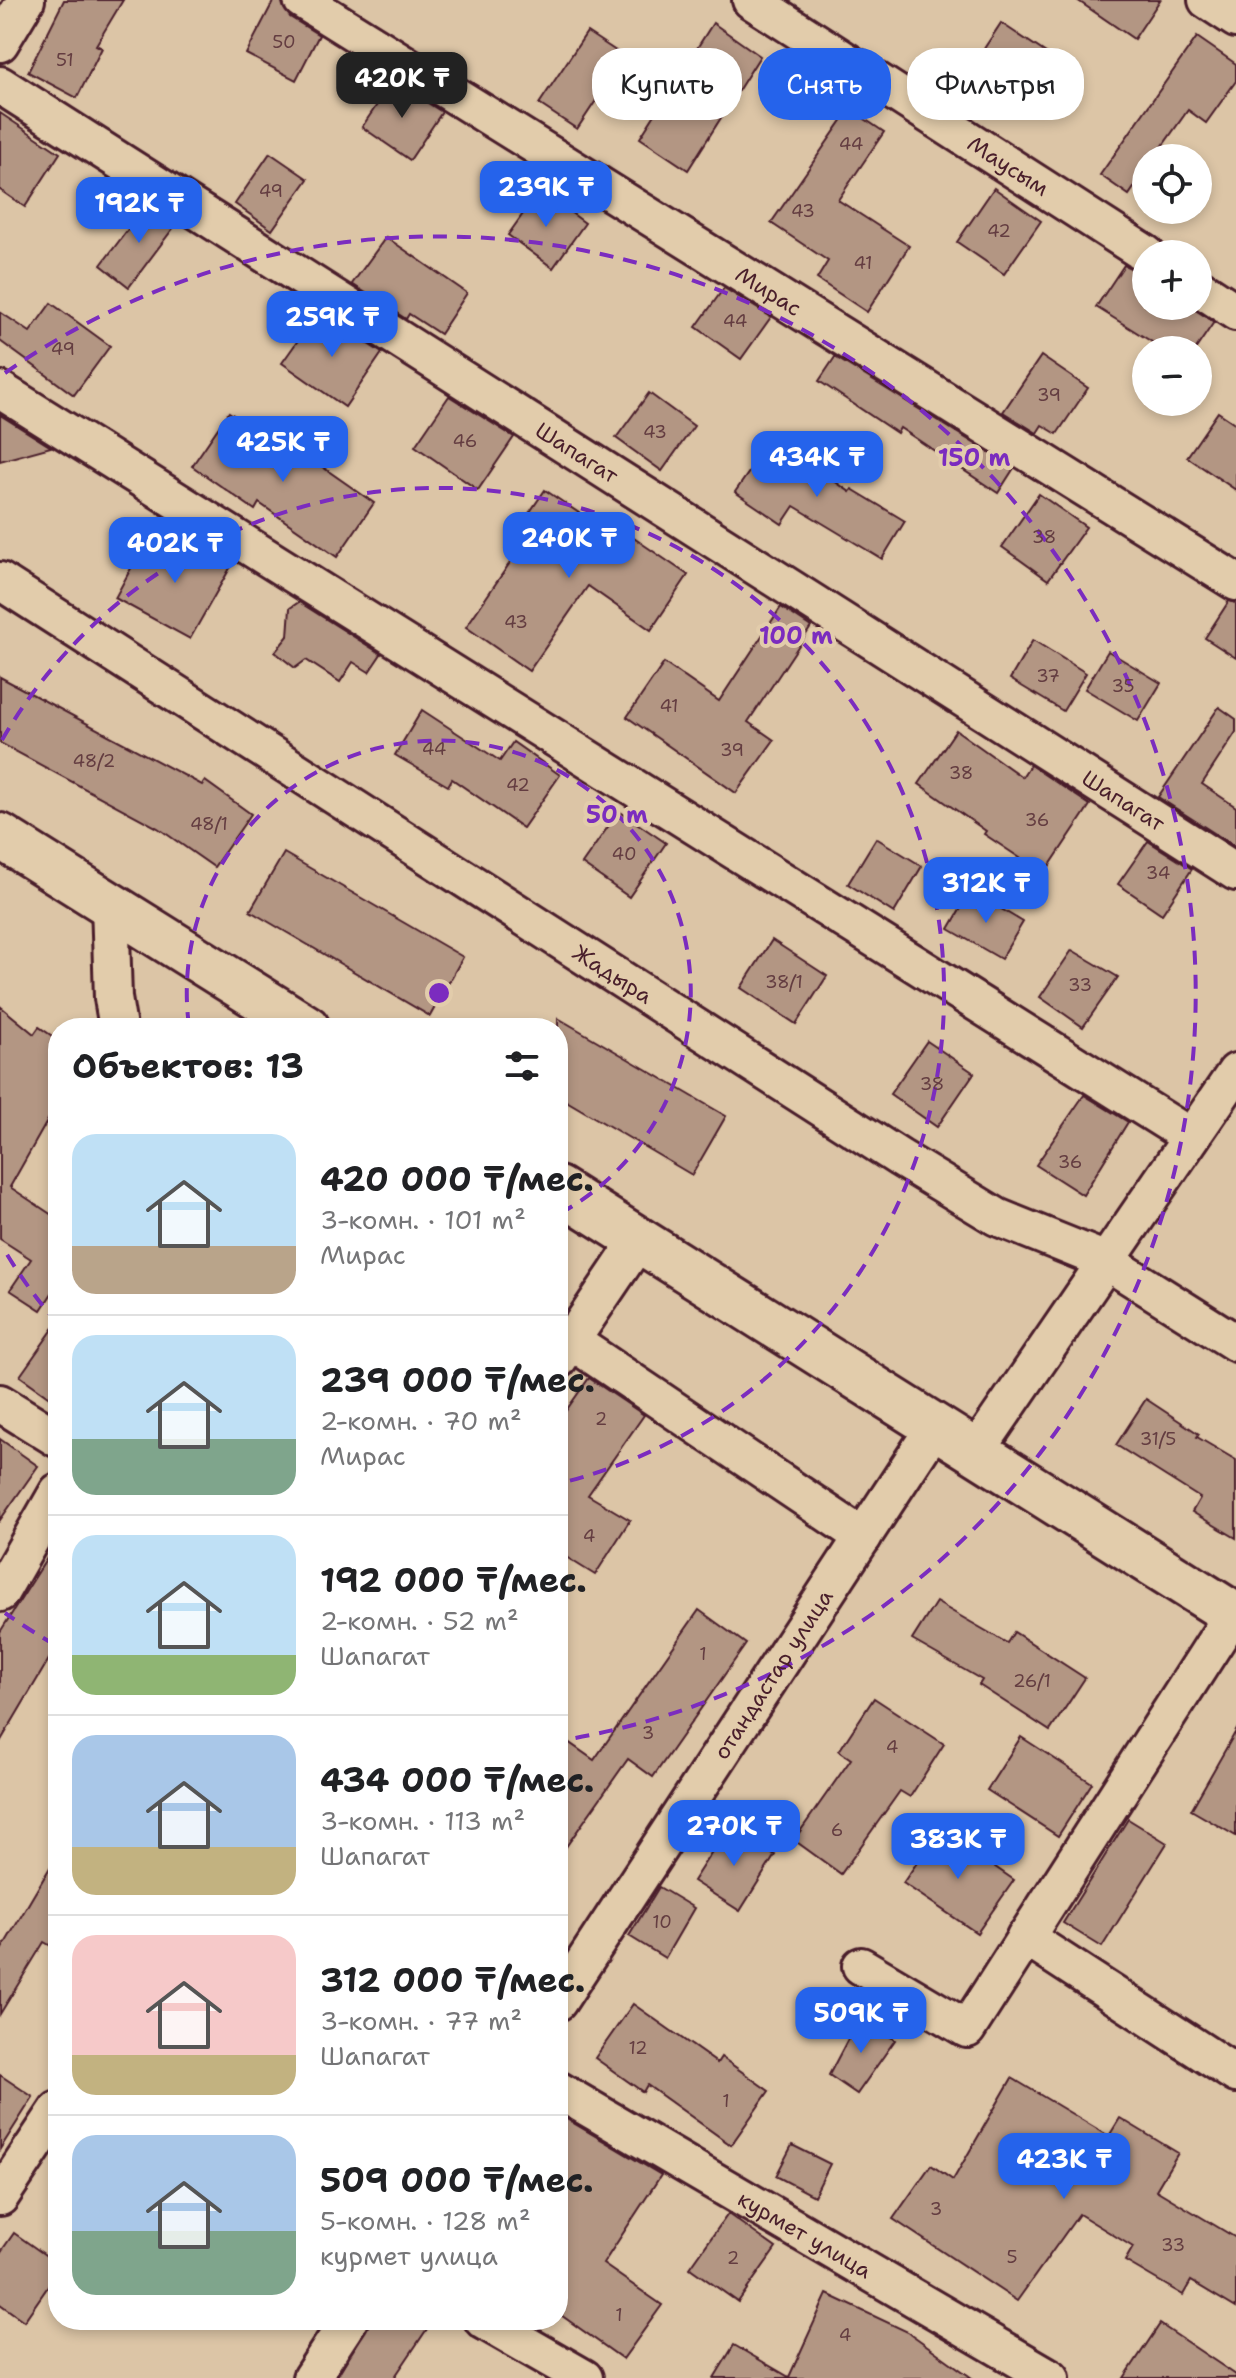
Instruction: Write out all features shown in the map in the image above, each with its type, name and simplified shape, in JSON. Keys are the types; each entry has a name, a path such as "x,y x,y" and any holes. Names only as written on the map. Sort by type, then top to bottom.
{"main road":[{"path":"0,836 291,1018"},
{"path":"568,1195 1234,1615"}],"street":[{"path":"0,43 26,0"},
{"name":"Мирас","path":"302,0 1236,582"},
{"name":"Маусым","path":"751,0 1132,245"},
{"path":"1207,0 1236,19"},
{"name":"Шапагат","path":"0,85 1236,872"},
{"path":"1212,296 1236,312"},
{"path":"0,390 1191,1137"},
{"name":"Жадыра","path":"0,581 900,1158 997,1217 1106,1261 1236,1343"},
{"path":"110,903 116,1018"},
{"path":"975,1453 1236,1072"},
{"path":"568,1337 639,1240"},
{"path":"568,1349 863,1537"},
{"path":"0,1403 48,1433"},
{"name":"отандастар улица","path":"568,1987 934,1428"},
{"path":"0,1593 48,1509"},
{"path":"861,1966 967,2029 1234,1615"},
{"path":"1025,1937 1236,2074"},
{"name":"курмет улица","path":"568,2096 1051,2378"},
{"path":"0,2197 48,2125"},
{"path":"311,2378 342,2330"},
{"path":"500,2330 584,2378"}],"building":[{"path":"64,0 123,0 96,45 102,48 77,98 28,72"},
{"path":"274,0 281,0 290,17 319,35 296,80 246,54"},
{"path":"1077,0 1160,0 1134,39"},
{"path":"713,23 758,55 758,59 742,84 742,48 697,48"},
{"path":"1001,23 1038,48 985,48"},
{"path":"587,32 611,48 592,48 592,106 577,129 539,104"},
{"path":"1197,37 1236,64 1236,81 1206,123 1188,110 1164,144 1132,144 1132,191 1129,195 1100,175"},
{"path":"393,81 442,112 410,160 362,127"},
{"path":"0,113 60,153 25,207 0,190"},
{"path":"651,120 720,120 688,170 640,138"},
{"path":"842,120 866,120 884,132 838,200 909,246 867,312 817,279 828,261 771,223"},
{"path":"270,153 308,179 272,230 235,204"},
{"path":"994,188 1041,221 1004,274 957,242"},
{"path":"540,190 585,223 553,268 508,235"},
{"path":"147,204 177,223 129,287 101,265"},
{"path":"386,237 467,293 440,334 409,314 406,319 352,284"},
{"path":"1124,265 1132,269 1132,320 1214,322 1204,336 1143,336 1096,307"},
{"path":"724,288 771,317 741,359 696,327"},
{"path":"51,303 110,346 74,395 0,341 0,312 30,332"},
{"path":"318,312 382,353 345,407 282,363"},
{"path":"1041,356 1088,388 1057,434 1042,425 1037,433 1003,412"},
{"path":"835,357 1014,468 998,493 900,428 897,433 819,381"},
{"path":"649,393 694,426 662,471 616,438"},
{"path":"449,396 514,437 478,490 415,446"},
{"path":"229,412 307,466 311,459 374,503 337,557 259,503 255,510 192,466"},
{"path":"1218,412 1236,424 1236,490 1187,457"},
{"path":"0,415 51,447 0,461"},
{"path":"773,438 850,492 852,489 905,521 882,559 794,506 782,524 735,492"},
{"path":"545,490 619,540 625,532 688,575 651,630 588,586 529,671 466,627 518,551 508,544"},
{"path":"1039,494 1086,527 1048,580 1002,547"},
{"path":"180,539 201,550 217,551 234,561 190,639 115,598 143,546 152,552 157,543 173,552"},
{"path":"1229,601 1236,603 1236,658 1205,638"},
{"path":"299,602 381,654 369,672 353,662 340,682 306,660 295,668 275,652 288,636 290,608"},
{"path":"781,607 811,627 748,722 774,740 736,793 627,717 664,663 719,701"},
{"path":"1033,640 1086,673 1063,711 1010,679"},
{"path":"1108,651 1161,683 1138,721 1085,689"},
{"path":"0,677 202,785 205,781 251,814 214,867 158,828 0,743"},
{"path":"1219,707 1236,719 1236,732 1202,784 1236,807 1236,847 1158,797"},
{"path":"422,710 500,761 513,742 560,775 523,828 452,779 448,786 395,755"},
{"path":"956,730 1022,777 1030,765 1090,805 1044,874 984,834 986,831 919,784"},
{"path":"619,811 666,843 629,897 582,864"},
{"path":"876,838 922,866 894,913 848,884"},
{"path":"1148,841 1192,869 1162,914 1118,884"},
{"path":"284,853 463,957 430,1016 250,911"},
{"path":"971,891 1023,922 1001,959 949,929"},
{"path":"772,940 827,976 796,1024 741,988"},
{"path":"1072,950 1118,977 1083,1027 1040,997"},
{"path":"0,1006 34,1034 39,1027 48,1033 48,1120 10,1187 48,1212 48,1299 41,1310 10,1290 31,1259 0,1239"},
{"path":"568,1024 726,1116 692,1175 568,1102"},
{"path":"927,1041 974,1073 937,1127 890,1094"},
{"path":"1084,1095 1128,1122 1083,1195 1036,1165"},
{"path":"48,1336 48,1396 20,1376"},
{"path":"589,1378 644,1415 588,1495 630,1520 595,1575 568,1558 568,1408"},
{"path":"1146,1399 1199,1434 1197,1437 1236,1460 1236,1538 1192,1512 1200,1498 1116,1445"},
{"path":"0,1439 38,1466 0,1520"},
{"path":"48,1557 48,1661 0,1742 0,1632"},
{"path":"936,1602 1007,1643 1014,1632 1085,1678 1050,1731 979,1685 982,1680 912,1640"},
{"path":"699,1610 746,1644 653,1777 628,1759 568,1844 568,1742 594,1760"},
{"path":"874,1698 944,1744 910,1797 900,1791 841,1874 794,1840 851,1759 839,1751"},
{"path":"1236,1731 1236,1836 1191,1810"},
{"path":"1021,1737 1092,1783 1058,1836 987,1790"},
{"path":"1128,1819 1167,1843 1102,1947 1063,1923"},
{"path":"729,1825 775,1855 740,1911 693,1881"},
{"path":"940,1829 1014,1880 977,1933 903,1883"},
{"path":"48,1871 48,1944 44,1942 0,2014 0,1952"},
{"path":"659,1887 694,1908 665,1958 629,1936"},
{"path":"633,2004 717,2063 721,2057 769,2091 731,2145 647,2085 643,2092 595,2058"},
{"path":"860,2016 895,2040 857,2094 829,2075"},
{"path":"0,2075 33,2097 0,2149"},
{"path":"1012,2078 1109,2136 1120,2118 1178,2153 1156,2190 1236,2238 1236,2308 1191,2281 1183,2295 1125,2261 1133,2247 1079,2214 1017,2301 893,2219 931,2165 953,2180"},
{"path":"568,2120 661,2175 603,2264 662,2305 623,2359 568,2320"},
{"path":"792,2145 830,2164 814,2196 776,2176"},
{"path":"728,2214 776,2248 738,2302 690,2268"},
{"path":"14,2233 48,2257 48,2286 24,2321 0,2304 0,2253"},
{"path":"827,2294 908,2332 972,2378 714,2378 734,2345 789,2377"},
{"path":"1160,2324 1236,2375 1236,2378 1124,2378"},
{"path":"364,2330 426,2330 394,2378 336,2378"}]}
